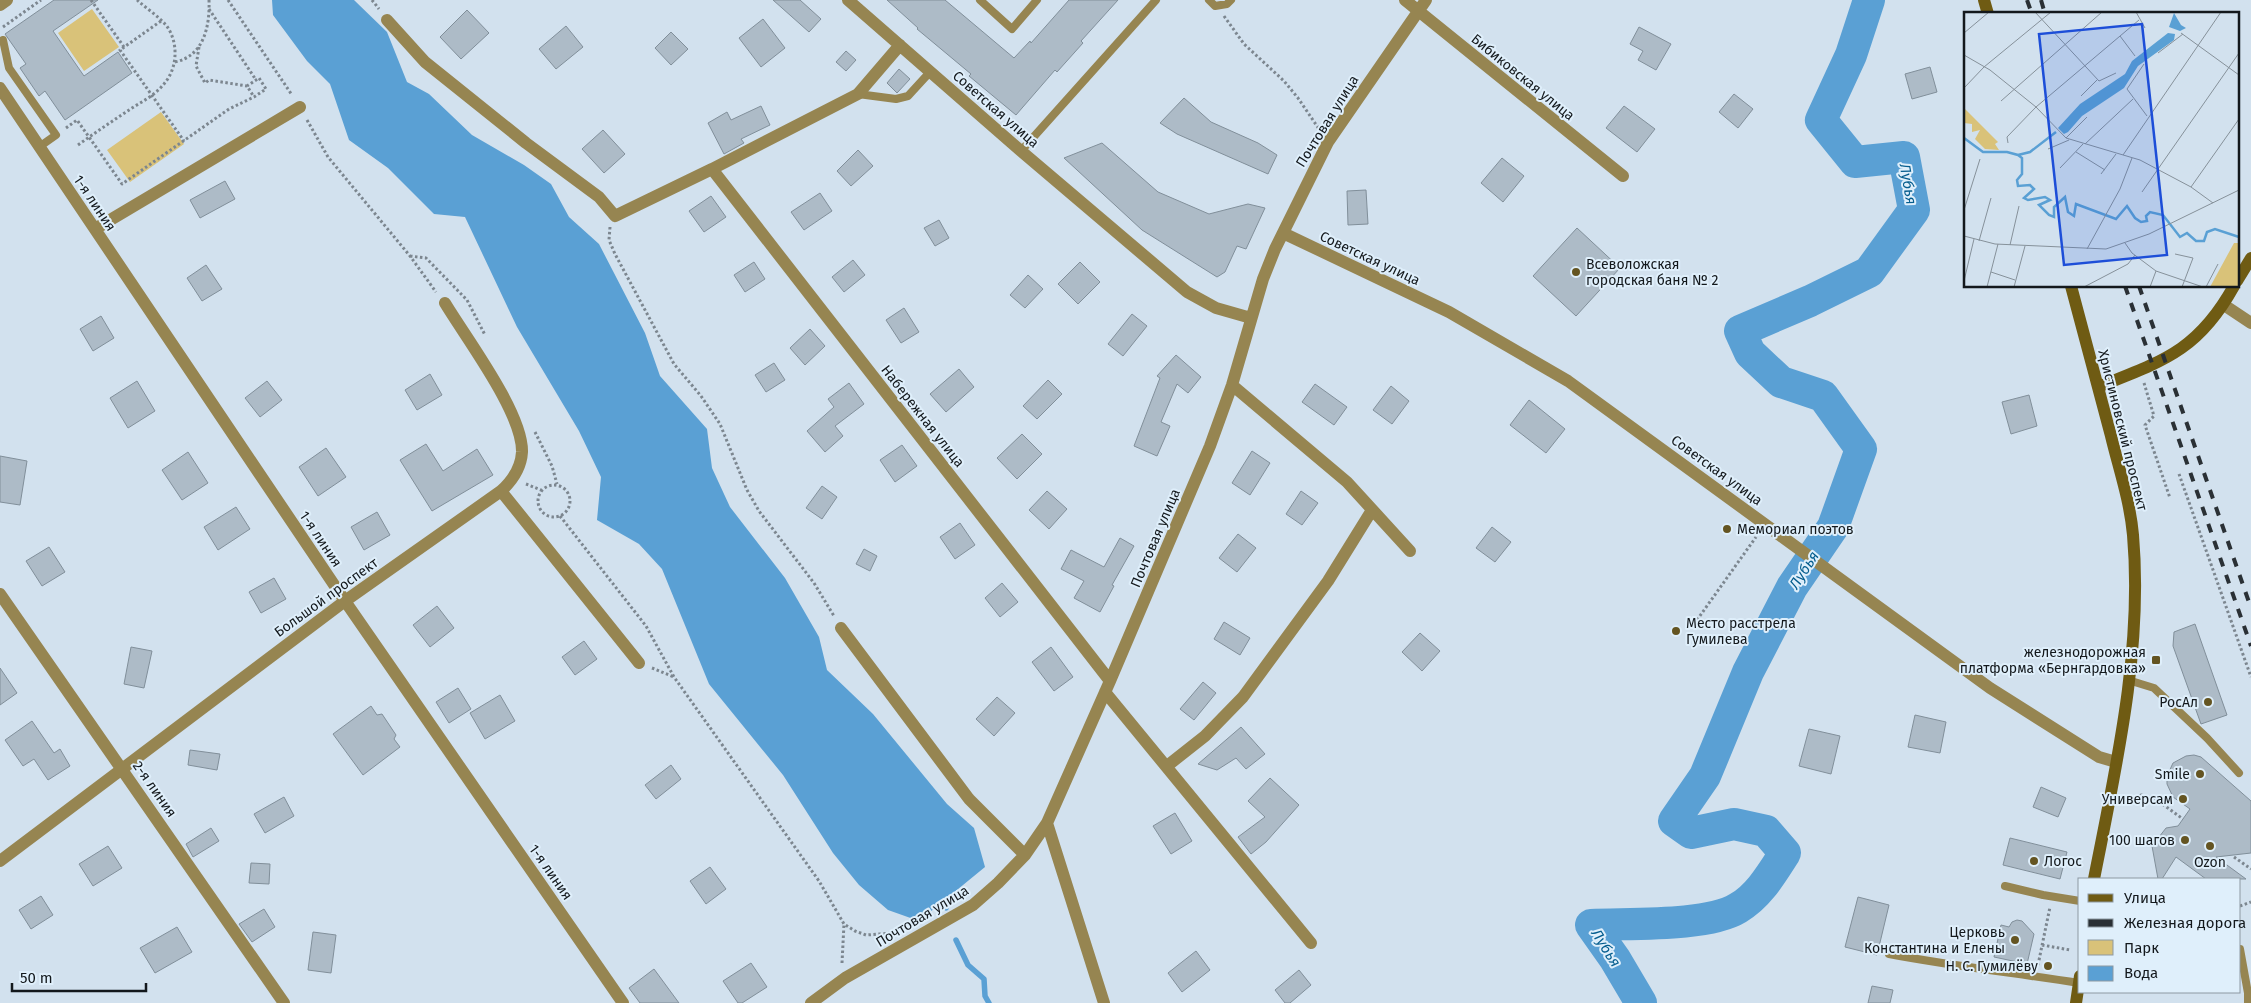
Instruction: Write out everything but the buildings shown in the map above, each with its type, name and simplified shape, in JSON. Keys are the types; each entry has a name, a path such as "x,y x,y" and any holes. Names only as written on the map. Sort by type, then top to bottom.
{"street":[{"path":"0,5 7,0"},
{"name":"Советская улица","path":"848,0 1021,151 1187,292 1216,308 1251,318"},
{"name":"Бибиковская улица","path":"1405,0 1623,176"},
{"name":"Почтовая улица","path":"811,1003 845,978 973,905 1025,855 1046,823 1107,687 1210,446 1232,386 1263,279 1283,233 1328,142 1426,0"},
{"path":"387,20 425,62 526,143 599,197 616,216 858,94 900,45"},
{"name":"1-я линия","path":"0,88 344,601 623,1003"},
{"path":"95,229 300,107"},
{"name":"Набережная улица","path":"712,169 1167,766 1311,943"},
{"name":"Советская улица","path":"1283,233 1449,312 1568,381 1990,688 2099,757 2116,762"},
{"path":"2238,278 2251,258"},
{"name":"Христиновский проспект","path":"2072,288 2127,496 2133,533 2136,580 2128,680 2116,762 2094,878"},
{"path":"2098,387 2152,365 2186,347 2203,332 2224,305 2233,288"},
{"name":"Большой проспект","path":"0,861 344,601 514,480 522,452 519,433 505,399 445,304"},
{"path":"2224,305 2251,324"},
{"path":"1232,386 1347,482 1410,551"},
{"path":"500,491 639,662"},
{"path":"1167,766 1205,736 1243,697 1328,581 1372,510"},
{"name":"2-я линия","path":"0,594 284,1003"},
{"path":"841,628 969,798 1025,855"},
{"path":"1046,823 1104,1003"},
{"path":"2076,1003 2078,988"}],"lane":[{"path":"980,0 1012,29 1037,0"},
{"path":"1021,151 1156,0"},
{"path":"1212,3 1227,4 1231,0"},
{"path":"3,40 9,68 56,135 39,147"},
{"path":"858,94 896,99 908,96 930,72"},
{"path":"2128,680 2154,688 2207,738 2239,774"},
{"path":"2005,886 2078,901"},
{"path":"1889,954 1951,966 2078,980"},
{"path":"2241,956 2248,1003"}],"path":[{"path":"0,29 41,0"},
{"path":"91,0 124,47"},
{"path":"78,145 164,85 175,62 175,48 172,36 161,21 137,0"},
{"path":"56,135 77,120 122,184 229,109 266,89 259,78 247,86 209,80 205,83 196,66 200,47 208,26 209,0"},
{"path":"228,0 300,107 328,157 410,256 445,304"},
{"path":"1212,3 1244,44 1284,81 1328,142"},
{"path":"209,9 256,80"},
{"path":"161,21 120,50 184,141"},
{"path":"175,62 185,60 200,47"},
{"path":"247,86 254,97"},
{"path":"616,216 610,226 609,240 653,327 674,364 701,396 720,424 740,475 759,511 814,583 841,628"},
{"path":"2143,379 2154,416 2145,425 2170,498"},
{"path":"2179,474 2251,676"},
{"path":"556,484 570,494 570,503 567,511 560,516 552,517 544,513 539,507 538,498 541,490 548,485 556,484"},
{"path":"560,516 646,626 674,678 819,881 844,924 866,935 909,930 925,932"},
{"path":"1696,620 1756,537"},
{"path":"639,662 674,678"},
{"path":"2127,803 2141,795 2154,798 2183,819"},
{"path":"2234,856 2251,869"},
{"path":"2038,965 2052,897"},
{"path":"844,924 842,971 845,978"},
{"path":"2042,945 2070,950"}],"green space":[{"path":"92,9 119,47 84,71 58,33"},
{"path":"161,112 184,144 130,182 107,150"}],"water":[{"path":"272,0 354,0 387,32 407,82 429,94 472,135 524,165 551,184 569,217 599,244 645,333 660,376 707,429 712,468 730,507 785,578 819,637 827,670 873,714 947,804 974,828 985,867 919,921 888,910 859,885 833,853 783,775 709,684 662,569 639,544 597,520 601,477 579,431 517,327 465,217 434,214 388,168 349,140 330,84 307,61 273,15"}],"waterway":[{"name":"Лубья","path":"1641,1003 1615,959 1591,925 1667,923 1724,914 1746,903 1764,884 1785,853 1766,831 1734,824 1691,833 1674,821 1705,776 1748,672 1792,587 1833,527 1861,449 1823,396 1781,382 1750,353 1740,331 1810,301 1869,272 1914,210 1904,157 1855,162 1821,120 1851,55 1869,0"},
{"path":"945,900 946,908"},
{"path":"956,940 968,965 984,979 985,996 989,1003"}],"railway":[{"path":"2027,0 2031,12"},
{"path":"2041,0 2044,12"},
{"path":"2126,288 2251,646"},
{"path":"2140,288 2251,608"}],"place":[{"name":"Всеволожская городская баня № 2","path":"1576,272"},
{"name":"Мемориал поэтов","path":"1727,529"},
{"name":"Место расстрела Гумилева","path":"1676,631"},
{"name":"железнодорожная платформа «Бернгардовка»","path":"2156,660"},
{"name":"РосАл","path":"2208,702"},
{"name":"Smile","path":"2200,774"},
{"name":"Универсам","path":"2183,799"},
{"name":"100 шагов","path":"2185,840"},
{"name":"Ozon","path":"2210,846"},
{"name":"Логос","path":"2034,861"},
{"name":"Церковь Константина и Елены","path":"2015,940"},
{"name":"Н. С. Гумилёву","path":"2048,966"}]}
